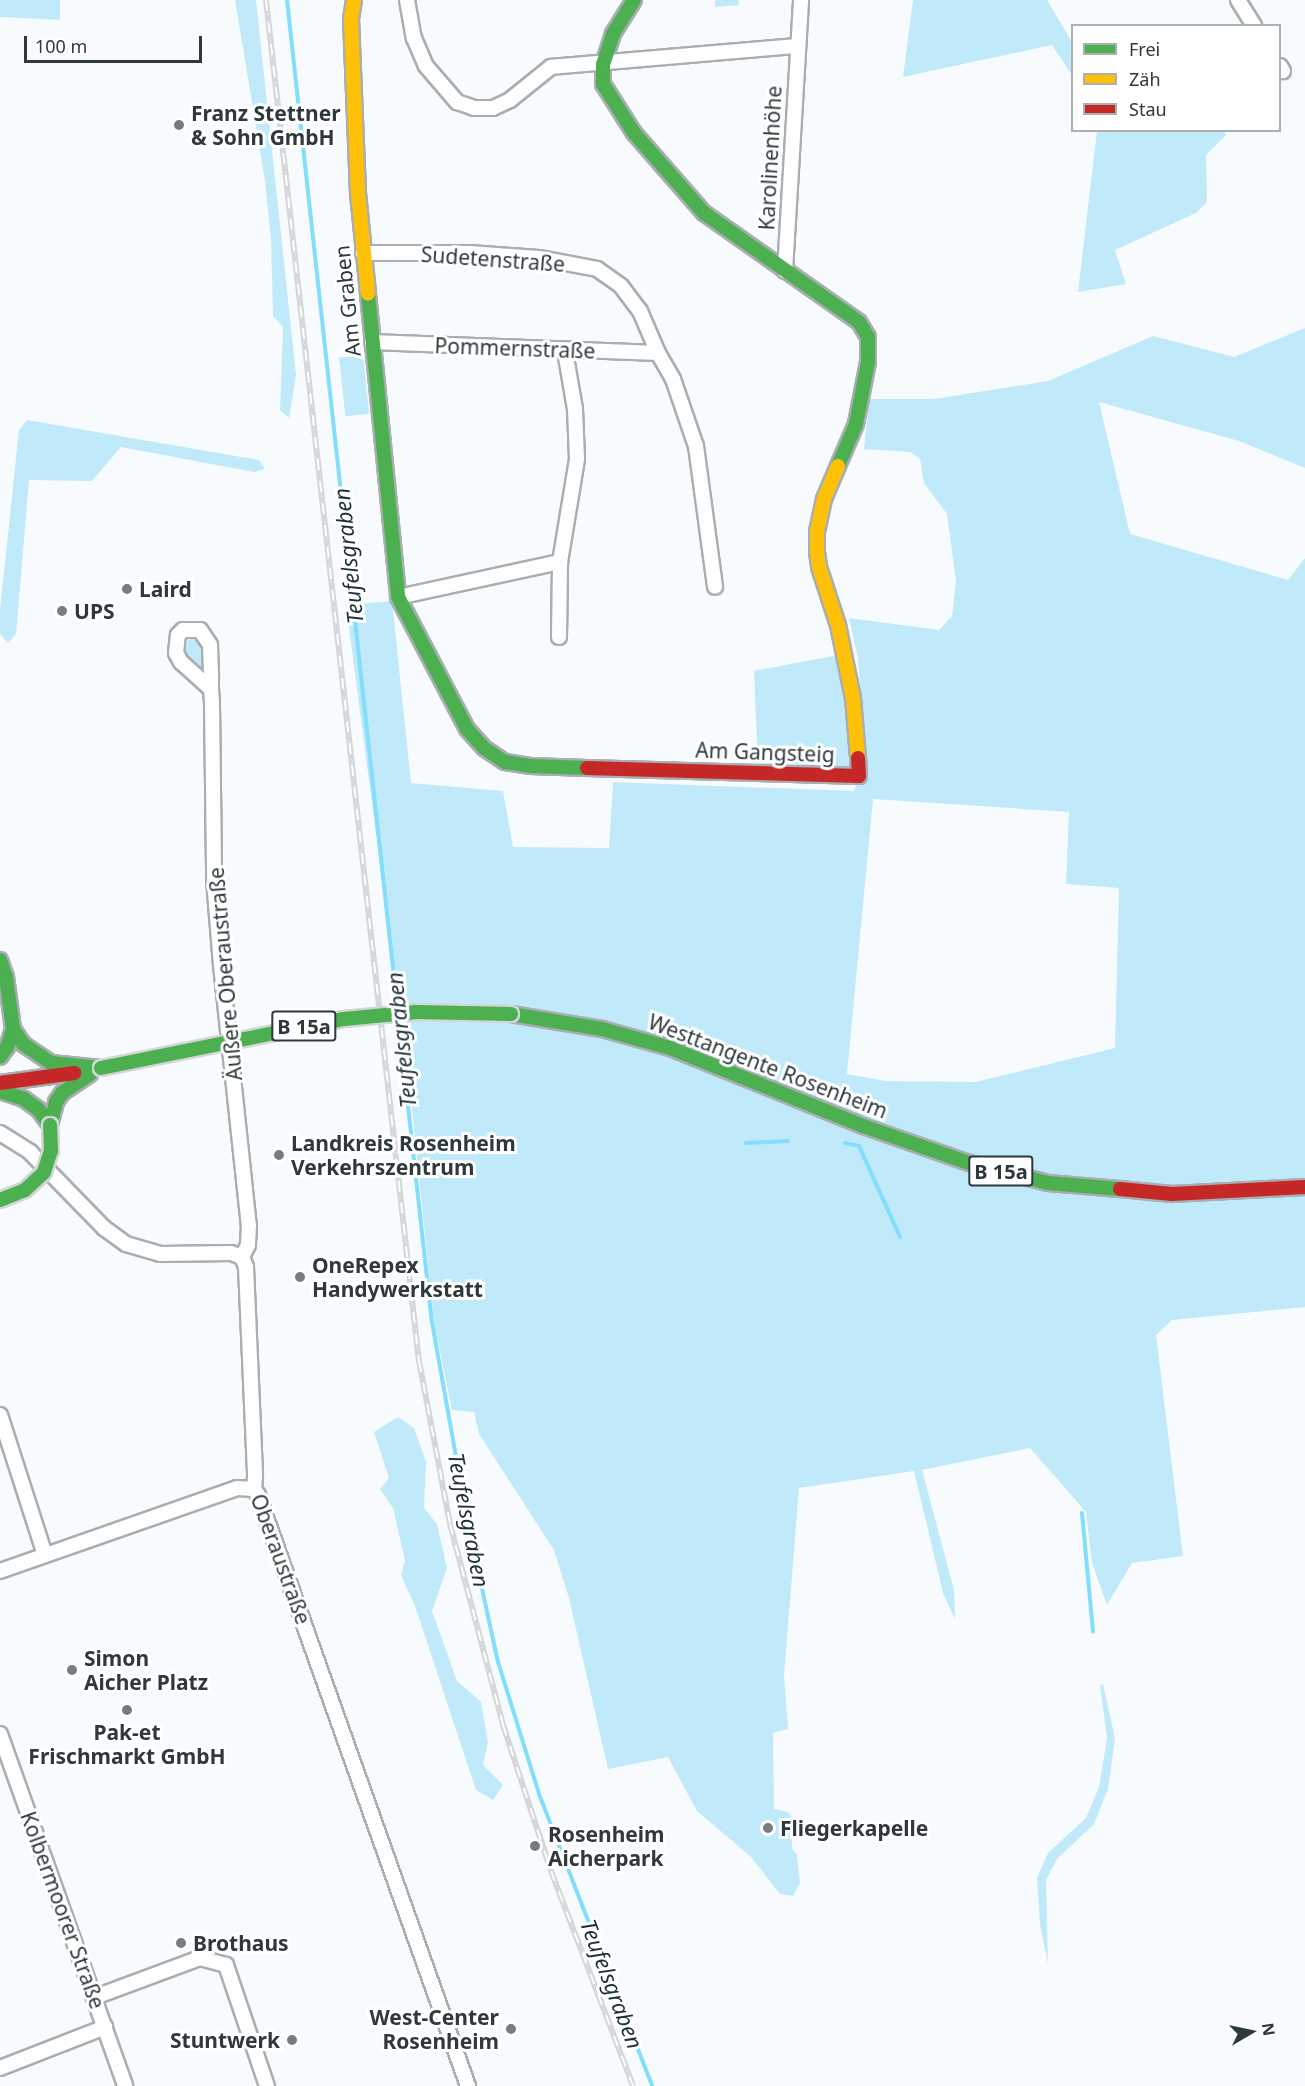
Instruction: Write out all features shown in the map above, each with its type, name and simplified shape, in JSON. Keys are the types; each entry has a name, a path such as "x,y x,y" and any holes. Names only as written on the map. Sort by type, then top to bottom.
{"main road":[{"name":"Am Graben","path":"354,0 351,19 358,193 398,597"},
{"name":"Karolinenhöhe","path":"634,0 613,34 603,64 603,84 634,133 704,213 865,328 868,362 856,424"},
{"name":"Am Gangsteig","path":"398,597 467,729 484,747 505,762 530,766 859,776 852,698 838,625 819,567 817,552 817,531 824,499 856,424"},
{"path":"0,960 9,994 12,1029 7,1047 0,1057"},
{"name":"Westtangente Rosenheim","path":"0,1083 101,1068 344,1019 417,1012 511,1014 602,1029 670,1048 863,1126 969,1163 1048,1183 1163,1194 1305,1187"},
{"path":"12,1029 23,1044 51,1064 101,1068"},
{"path":"0,1200 25,1190 44,1172 51,1151 50,1125 56,1102 62,1093 101,1068"},
{"path":"0,1091 24,1099 38,1109 50,1125"}],"street":[{"path":"407,0 414,38 426,66 457,102 474,108 493,108 510,100 551,67 796,46"},
{"name":"Karolinenhöhe","path":"785,271 796,46 801,0"},
{"path":"1238,0 1253,24"},
{"name":"Sudetenstraße","path":"363,253 538,258 597,269 621,286 640,311 673,380 696,446 715,587"},
{"name":"Pommernstraße","path":"372,342 565,351 658,352"},
{"path":"559,637 560,561 577,459 575,409 565,351"},
{"path":"398,597 560,561"},
{"name":"Äußere Oberaustraße","path":"211,689 216,910 249,1225 248,1245 242,1257"},
{"path":"0,1133 30,1152 104,1228 126,1244 160,1254 231,1253 242,1257"},
{"name":"Oberaustraße","path":"242,1257 246,1279 254,1489 468,2086"},
{"path":"0,1415 45,1555"},
{"path":"0,1570 237,1488 254,1489"},
{"name":"Kolbermoorer Straße","path":"0,1734 125,2086"},
{"path":"95,1997 200,1958 226,1965 267,2086"},
{"path":"0,2068 105,2027"}],"shaded area":[{"path":"0,0 60,0 60,20 0,17"},
{"path":"235,0 256,0 296,375 289,418 280,410 283,327 273,316 271,239 265,181"},
{"path":"715,0 738,0 739,5 715,7"},
{"path":"913,0 1047,0 1071,40 1071,74 1052,45 903,77"},
{"path":"1097,132 1224,132 1226,135 1206,155 1207,202 1196,213 1115,250 1126,284 1078,292"},
{"path":"1305,328 1305,468 1239,441 1099,402 1130,534 1288,580 1305,558 1305,1307 1172,1320 1156,1335 1183,1556 1132,1563 1107,1605 1092,1563 1086,1512 1030,1448 922,1470 954,1590 955,1619 943,1593 914,1471 799,1488 784,1675 788,1729 773,1733 774,1809 788,1812 792,1817 792,1848 797,1855 800,1883 793,1896 780,1894 751,1857 697,1811 668,1757 608,1769 569,1598 554,1550 479,1434 474,1412 452,1410 434,1322 411,1100 346,605 392,601 411,783 503,791 513,847 609,848 613,782 854,791 866,764 858,658 849,618 939,630 952,616 956,581 947,514 924,483 920,459 910,452 864,449 869,399 934,399 1048,381 1153,336 1234,357","holes":["873,799 1069,812 1066,884 1119,888 1115,1048 976,1082 886,1081 847,1074"]},
{"path":"363,355 369,414 345,416 339,358"},
{"path":"27,420 259,460 265,469 254,472 121,447 92,481 29,480 16,634 8,643 0,634 0,610 19,430"},
{"path":"195,637 201,640 204,646 204,668 201,670 188,660 184,648 189,639"},
{"path":"838,655 846,682 849,768 753,767 757,745 754,671"},
{"path":"398,1417 414,1428 426,1462 424,1508 437,1524 447,1568 432,1611 457,1681 481,1702 488,1742 483,1765 503,1785 493,1800 476,1790 415,1606 401,1575 405,1561 393,1508 380,1489 389,1478 374,1432"},
{"path":"1103,1684 1115,1738 1108,1789 1094,1824 1057,1859 1046,1880 1048,1964 1040,1924 1037,1878 1048,1853 1086,1818 1099,1787 1107,1738 1100,1685"}],"waterway":[{"name":"Teufelsgraben","path":"287,0 397,1004"},
{"name":"Teufelsgraben","path":"399,1024 432,1322 467,1519 498,1662 539,1794 652,2086"},
{"path":"746,1143 788,1141"},
{"path":"845,1143 859,1146 900,1237"},
{"path":"1082,1513 1093,1631"}],"railway":[{"path":"266,0 419,1361 450,1524 503,1725 551,1871 633,2086"}],"traffic: fast":[{"path":"634,0 613,34 603,64 603,84 634,133 704,213 859,322 868,337 868,362 856,424 838,466"},
{"path":"368,294 398,597 467,729 484,748 505,762 530,766 587,768"},
{"path":"0,960 6,977 13,1029 7,1047 0,1057"},
{"path":"101,1068 344,1019 417,1012 511,1014"},
{"path":"511,1014 602,1029 670,1048 863,1126 969,1163 1048,1183 1120,1189"},
{"path":"13,1029 23,1044 51,1063 101,1068"},
{"path":"50,1125 56,1102 62,1093 90,1074"},
{"path":"0,1091 24,1099 38,1109 50,1125"},
{"path":"0,1200 25,1190 44,1172 51,1151 50,1125"}],"traffic: slow":[{"path":"354,0 351,19 358,193 368,294"},
{"path":"838,466 824,499 817,531 817,552 819,567 838,625 853,698 858,758"}],"traffic: jam":[{"path":"587,768 859,776 858,758"},
{"path":"0,1083 74,1073"},
{"path":"1120,1189 1172,1194 1305,1187"}],"place":[{"name":"Franz Stettner & Sohn GmbH","path":"179,125"},
{"name":"Laird","path":"127,589"},
{"name":"UPS","path":"62,611"},
{"name":"Landkreis Rosenheim Verkehrszentrum","path":"279,1155"},
{"name":"OneRepex Handywerkstatt","path":"300,1277"},
{"name":"Simon Aicher Platz","path":"72,1670"},
{"name":"Pak-et Frischmarkt GmbH","path":"127,1710"},
{"name":"Fliegerkapelle","path":"768,1828"},
{"name":"Rosenheim Aicherpark","path":"535,1846"},
{"name":"Brothaus","path":"181,1943"},
{"name":"West-Center Rosenheim","path":"511,2029"},
{"name":"Stuntwerk","path":"292,2040"}]}
